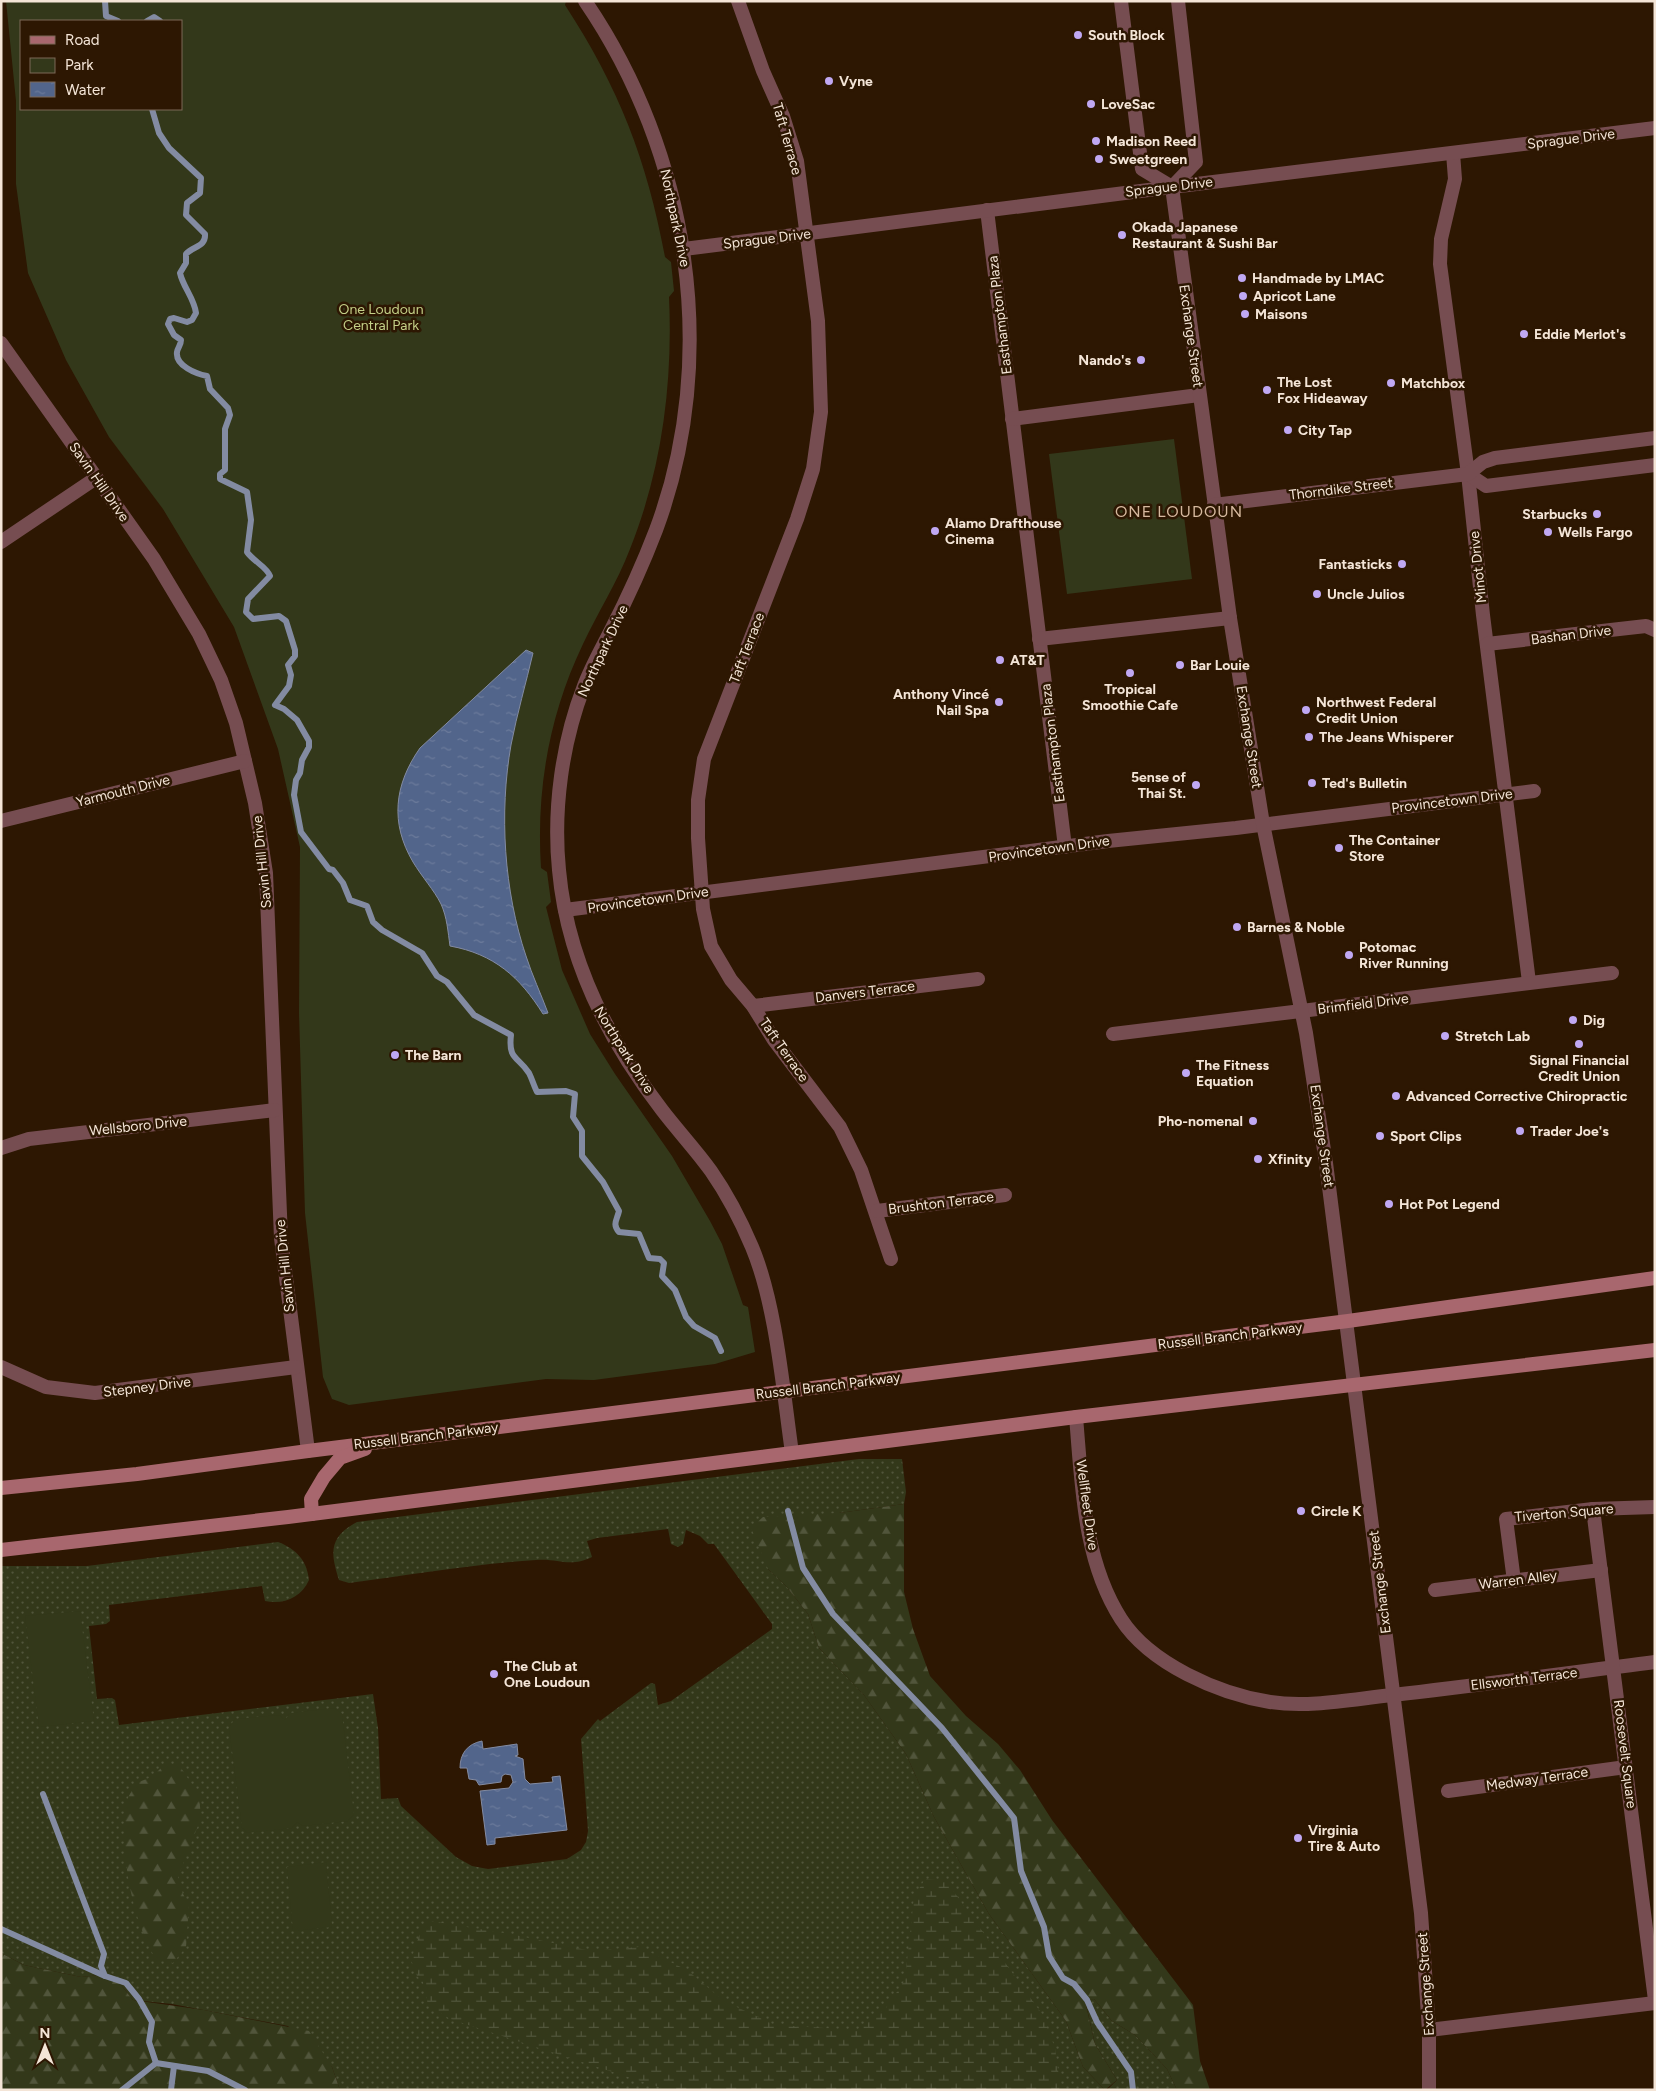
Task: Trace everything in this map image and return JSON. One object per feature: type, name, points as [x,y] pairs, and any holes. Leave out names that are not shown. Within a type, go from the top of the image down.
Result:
[{"type":"main road","name":"Russell Branch Parkway","points":[[1,1488],[137,1474],[308,1450],[1348,1321],[1655,1278]]},
{"type":"main road","points":[[1,1550],[312,1514],[1076,1417],[1655,1350]]},
{"type":"main road","points":[[312,1514],[311,1499],[324,1477],[340,1458],[386,1441]]},
{"type":"street","name":"Northpark Drive","points":[[585,1],[601,24],[629,75],[646,114],[670,190],[684,249],[688,292],[689,346],[686,402],[680,438],[657,527],[631,591],[584,684],[573,723],[559,794],[557,836],[559,872],[565,910],[585,983],[597,1009],[660,1108],[711,1172],[753,1248],[767,1298],[784,1392],[792,1453]]},
{"type":"street","name":"Taft Terrace","points":[[738,1],[763,71],[784,116],[797,161],[818,321],[821,412],[813,469],[797,519],[704,759],[698,800],[703,910],[711,946],[731,980],[753,1006],[774,1040],[840,1127],[861,1170],[877,1211],[891,1259]]},
{"type":"street","points":[[1121,1],[1142,169],[1172,187],[1196,162],[1178,1]]},
{"type":"street","name":"Sprague Drive","points":[[684,249],[1655,128]]},
{"type":"street","name":"Minot Drive","points":[[1453,152],[1455,178],[1441,239],[1440,264],[1468,474],[1486,644],[1529,982]]},
{"type":"street","name":"Exchange Street","points":[[1172,187],[1230,618],[1263,824],[1301,1012],[1326,1163],[1348,1321],[1421,1913],[1429,2030],[1429,2090]]},
{"type":"street","name":"Easthampton Plaza","points":[[987,210],[1065,847]]},
{"type":"street","name":"Savin Hill Drive","points":[[1,343],[154,559],[199,634],[221,680],[236,723],[255,803],[266,873],[281,1238],[308,1450]]},
{"type":"street","points":[[1012,419],[1199,395]]},
{"type":"street","name":"Thorndike Street","points":[[1214,506],[1468,474],[1483,462],[1496,458],[1655,438]]},
{"type":"street","points":[[1468,474],[1486,486],[1655,464]]},
{"type":"street","points":[[1,542],[96,478]]},
{"type":"street","points":[[1040,640],[1230,618]]},
{"type":"street","name":"Bashan Drive","points":[[1486,644],[1646,626],[1655,630]]},
{"type":"street","name":"Yarmouth Drive","points":[[1,821],[245,761]]},
{"type":"street","name":"Provincetown Drive","points":[[565,910],[1065,847],[1534,791]]},
{"type":"street","name":"Brimfield Drive","points":[[1113,1034],[1612,973]]},
{"type":"street","name":"Danvers Terrace","points":[[753,1006],[978,979]]},
{"type":"street","name":"Wellsboro Drive","points":[[1,1148],[29,1138],[275,1110]]},
{"type":"street","name":"Brushton Terrace","points":[[877,1211],[1005,1195]]},
{"type":"street","name":"Stepney Drive","points":[[1,1367],[46,1387],[95,1393],[296,1367]]},
{"type":"street","name":"Wellfleet Drive","points":[[1076,1417],[1088,1530],[1097,1568],[1122,1620],[1144,1644],[1194,1678],[1236,1696],[1292,1703],[1330,1702],[1393,1695]]},
{"type":"street","name":"Tiverton Square","points":[[1514,1581],[1506,1519],[1593,1509],[1655,1507]]},
{"type":"street","name":"Roosevelt Square","points":[[1429,2030],[1655,2001],[1593,1509]]},
{"type":"street","name":"Warren Alley","points":[[1435,1590],[1601,1570]]},
{"type":"street","name":"Ellsworth Terrace","points":[[1393,1695],[1655,1662]]},
{"type":"street","name":"Medway Terrace","points":[[1448,1791],[1626,1767]]},
{"type":"green space","name":"One Loudoun Central Park","points":[[6,1],[566,1],[565,5],[601,66],[616,96],[640,157],[658,222],[665,257],[671,262],[674,291],[669,297],[670,329],[667,393],[663,425],[650,488],[625,562],[571,671],[561,698],[547,753],[543,782],[540,839],[541,868],[547,872],[551,902],[546,907],[562,970],[590,1034],[615,1074],[672,1156],[722,1244],[743,1305],[748,1307],[755,1352],[715,1364],[594,1380],[546,1379],[349,1405],[332,1399],[323,1377],[305,1213],[299,1013],[300,847],[278,749],[234,627],[163,509],[109,437],[66,360],[28,273],[16,184],[16,101]]},
{"type":"green space","points":[[1174,439],[1192,579],[1067,594],[1049,454]]},
{"type":"green space","points":[[859,1459],[902,1459],[906,1492],[904,1504],[839,1513],[768,1569],[786,1586],[808,1614],[819,1648],[864,1695],[906,1754],[934,1817],[989,1914],[1066,2021],[1083,2067],[1105,2090],[340,2090],[332,2067],[288,2026],[172,2004],[133,2000],[112,1974],[81,1977],[24,1965],[1,1953],[1,1566],[87,1566],[278,1542],[290,1548],[303,1561],[309,1580],[296,1596],[285,1601],[265,1601],[262,1586],[109,1605],[110,1621],[106,1624],[89,1626],[97,1699],[112,1698],[115,1700],[119,1725],[373,1694],[378,1728],[381,1799],[398,1798],[401,1806],[456,1857],[472,1866],[488,1869],[567,1859],[581,1850],[586,1842],[588,1831],[581,1739],[598,1719],[600,1721],[651,1683],[655,1684],[658,1705],[671,1701],[772,1629],[772,1624],[714,1544],[708,1544],[700,1536],[686,1530],[683,1544],[678,1547],[671,1544],[668,1529],[597,1538],[587,1541],[592,1557],[577,1562],[544,1560],[513,1562],[349,1583],[339,1580],[334,1561],[334,1546],[341,1533],[357,1522]]},
{"type":"green space","points":[[904,1504],[904,1592],[913,1629],[930,1676],[966,1716],[998,1744],[1020,1770],[1052,1820],[1193,2005],[1200,2061],[1210,2090],[1177,2090],[1167,2069],[1135,2035],[1112,2021],[1094,1999],[1085,2001],[1095,2044],[1117,2080],[1105,2090],[1083,2067],[1066,2021],[989,1914],[934,1817],[906,1754],[864,1695],[819,1648],[808,1614],[786,1586],[768,1569],[751,1528],[763,1517],[839,1513]]},
{"type":"green space","points":[[80,1611],[94,1721],[39,1727],[25,1616]]},
{"type":"green space","points":[[334,1708],[342,1714],[354,1814],[348,1821],[303,1826],[297,1822],[292,1828],[248,1833],[242,1828],[229,1727],[235,1719],[279,1715],[285,1720],[290,1713]]},
{"type":"green space","points":[[165,1764],[179,1765],[199,1795],[201,1818],[178,1877],[183,1894],[189,1905],[186,1947],[173,1963],[156,1959],[140,1925],[129,1884],[124,1842],[124,1822],[129,1796],[136,1783],[152,1777]]},
{"type":"green space","points":[[326,1862],[332,1927],[293,1931],[287,1867]]},
{"type":"green space","points":[[925,1879],[946,1881],[1042,2014],[1055,2048],[1060,2084],[1059,2090],[668,2090],[450,2019],[428,2005],[423,1982],[417,1976],[411,1960],[421,1930],[430,1921],[510,1934],[591,1951],[639,1947],[687,1970],[724,2001],[775,2025],[857,2030],[886,2008],[905,1980],[914,1897]]},
{"type":"green space","points":[[1,1953],[24,1965],[81,1977],[112,1974],[133,2000],[204,2010],[309,2031],[332,2067],[340,2090],[1,2090]]},
{"type":"green space","points":[[1094,1999],[1112,2021],[1135,2035],[1167,2069],[1177,2090],[1107,2090],[1117,2080],[1095,2044],[1085,2000]]},
{"type":"water","points":[[526,650],[533,653],[513,733],[507,771],[505,798],[506,852],[508,879],[519,931],[528,963],[548,1013],[543,1014],[525,989],[504,969],[480,955],[450,946],[441,904],[413,862],[401,833],[398,819],[400,790],[411,762],[420,748]]},
{"type":"water","points":[[482,1741],[483,1749],[517,1744],[518,1755],[515,1756],[523,1759],[525,1779],[530,1784],[553,1782],[552,1777],[560,1776],[567,1830],[495,1838],[495,1844],[487,1845],[480,1791],[509,1788],[513,1782],[511,1775],[505,1774],[502,1776],[501,1782],[479,1785],[476,1780],[469,1779],[467,1768],[460,1768],[461,1758],[465,1750]]},
{"type":"waterway","points":[[105,1],[106,16],[116,20]]},
{"type":"waterway","points":[[149,20],[154,17],[158,20]]},
{"type":"waterway","points":[[152,110],[159,133],[169,148],[201,178],[200,193],[187,203],[186,215],[205,234],[205,238],[201,244],[186,254],[186,263],[180,273],[196,313],[192,320],[187,322],[174,318],[170,319],[168,324],[174,335],[181,340],[177,352],[179,361],[193,371],[207,376],[210,389],[228,408],[230,415],[225,429],[225,470],[220,474],[220,479],[247,492],[251,520],[247,552],[270,576],[248,599],[246,612],[253,619],[279,616],[286,621],[295,650],[295,656],[288,665],[291,675],[289,686],[275,705],[284,709],[297,720],[309,741],[309,747],[302,760],[300,773],[296,780],[294,795],[301,832],[329,869],[333,870],[343,883],[350,900],[367,906],[373,922],[382,930],[422,953],[437,976],[447,982],[474,1015],[511,1035],[512,1054],[529,1073],[537,1092],[566,1091],[575,1094],[573,1117],[582,1131],[582,1156],[603,1182],[619,1211],[616,1222],[617,1229],[619,1232],[639,1234],[649,1258],[660,1259],[664,1263],[662,1276],[675,1290],[686,1317],[694,1326],[715,1338],[721,1351]]},
{"type":"waterway","points":[[788,1511],[803,1568],[833,1614],[942,1728],[1014,1818],[1021,1871],[1044,1927],[1049,1956],[1063,1978],[1074,1984],[1087,2000],[1097,2022],[1131,2072],[1133,2090]]},
{"type":"waterway","points":[[43,1794],[104,1954],[101,1966],[105,1976],[126,1983],[139,1999],[152,2022],[149,2042],[156,2063]]},
{"type":"waterway","points":[[1,1929],[105,1976]]},
{"type":"waterway","points":[[122,2090],[156,2063],[208,2071],[245,2090]]},
{"type":"waterway","points":[[171,2090],[174,2066]]},
{"type":"place","name":"South Block","points":[[1078,35]]},
{"type":"place","name":"Vyne","points":[[829,81]]},
{"type":"place","name":"LoveSac","points":[[1091,104]]},
{"type":"place","name":"Madison Reed","points":[[1096,141]]},
{"type":"place","name":"Sweetgreen","points":[[1099,159]]},
{"type":"place","name":"Okada Japanese Restaurant & Sushi Bar","points":[[1122,235]]},
{"type":"place","name":"Handmade by LMAC","points":[[1242,278]]},
{"type":"place","name":"Apricot Lane","points":[[1243,296]]},
{"type":"place","name":"Maisons","points":[[1245,314]]},
{"type":"place","name":"Eddie Merlot's","points":[[1524,334]]},
{"type":"place","name":"Nando's","points":[[1141,360]]},
{"type":"place","name":"Matchbox","points":[[1391,383]]},
{"type":"place","name":"The Lost Fox Hideaway","points":[[1267,390]]},
{"type":"place","name":"City Tap","points":[[1288,430]]},
{"type":"place","name":"Starbucks","points":[[1597,514]]},
{"type":"place","name":"Alamo Drafthouse Cinema","points":[[935,531]]},
{"type":"place","name":"Wells Fargo","points":[[1548,532]]},
{"type":"place","name":"Fantasticks","points":[[1402,564]]},
{"type":"place","name":"Uncle Julios","points":[[1317,594]]},
{"type":"place","name":"AT&T","points":[[1000,660]]},
{"type":"place","name":"Bar Louie","points":[[1180,665]]},
{"type":"place","name":"Tropical Smoothie Cafe","points":[[1130,673]]},
{"type":"place","name":"Anthony Vincé Nail Spa","points":[[999,702]]},
{"type":"place","name":"Northwest Federal Credit Union","points":[[1306,710]]},
{"type":"place","name":"The Jeans Whisperer","points":[[1309,737]]},
{"type":"place","name":"Ted's Bulletin","points":[[1312,783]]},
{"type":"place","name":"5ense of Thai St.","points":[[1196,785]]},
{"type":"place","name":"The Container Store","points":[[1339,848]]},
{"type":"place","name":"Barnes & Noble","points":[[1237,927]]},
{"type":"place","name":"Potomac River Running","points":[[1349,955]]},
{"type":"place","name":"Dig","points":[[1573,1020]]},
{"type":"place","name":"Stretch Lab","points":[[1445,1036]]},
{"type":"place","name":"Signal Financial Credit Union","points":[[1579,1044]]},
{"type":"place","name":"The Barn","points":[[395,1055]]},
{"type":"place","name":"The Fitness Equation","points":[[1186,1073]]},
{"type":"place","name":"Advanced Corrective Chiropractic","points":[[1396,1096]]},
{"type":"place","name":"Pho-nomenal","points":[[1253,1121]]},
{"type":"place","name":"Trader Joe's","points":[[1520,1131]]},
{"type":"place","name":"Sport Clips","points":[[1380,1136]]},
{"type":"place","name":"Xfinity","points":[[1258,1159]]},
{"type":"place","name":"Hot Pot Legend","points":[[1389,1204]]},
{"type":"place","name":"Circle K","points":[[1301,1511]]},
{"type":"place","name":"The Club at One Loudoun","points":[[494,1674]]},
{"type":"place","name":"Virginia Tire & Auto","points":[[1298,1838]]},
{"type":"district","name":"ONE LOUDOUN","points":[[1179,511]]}]
